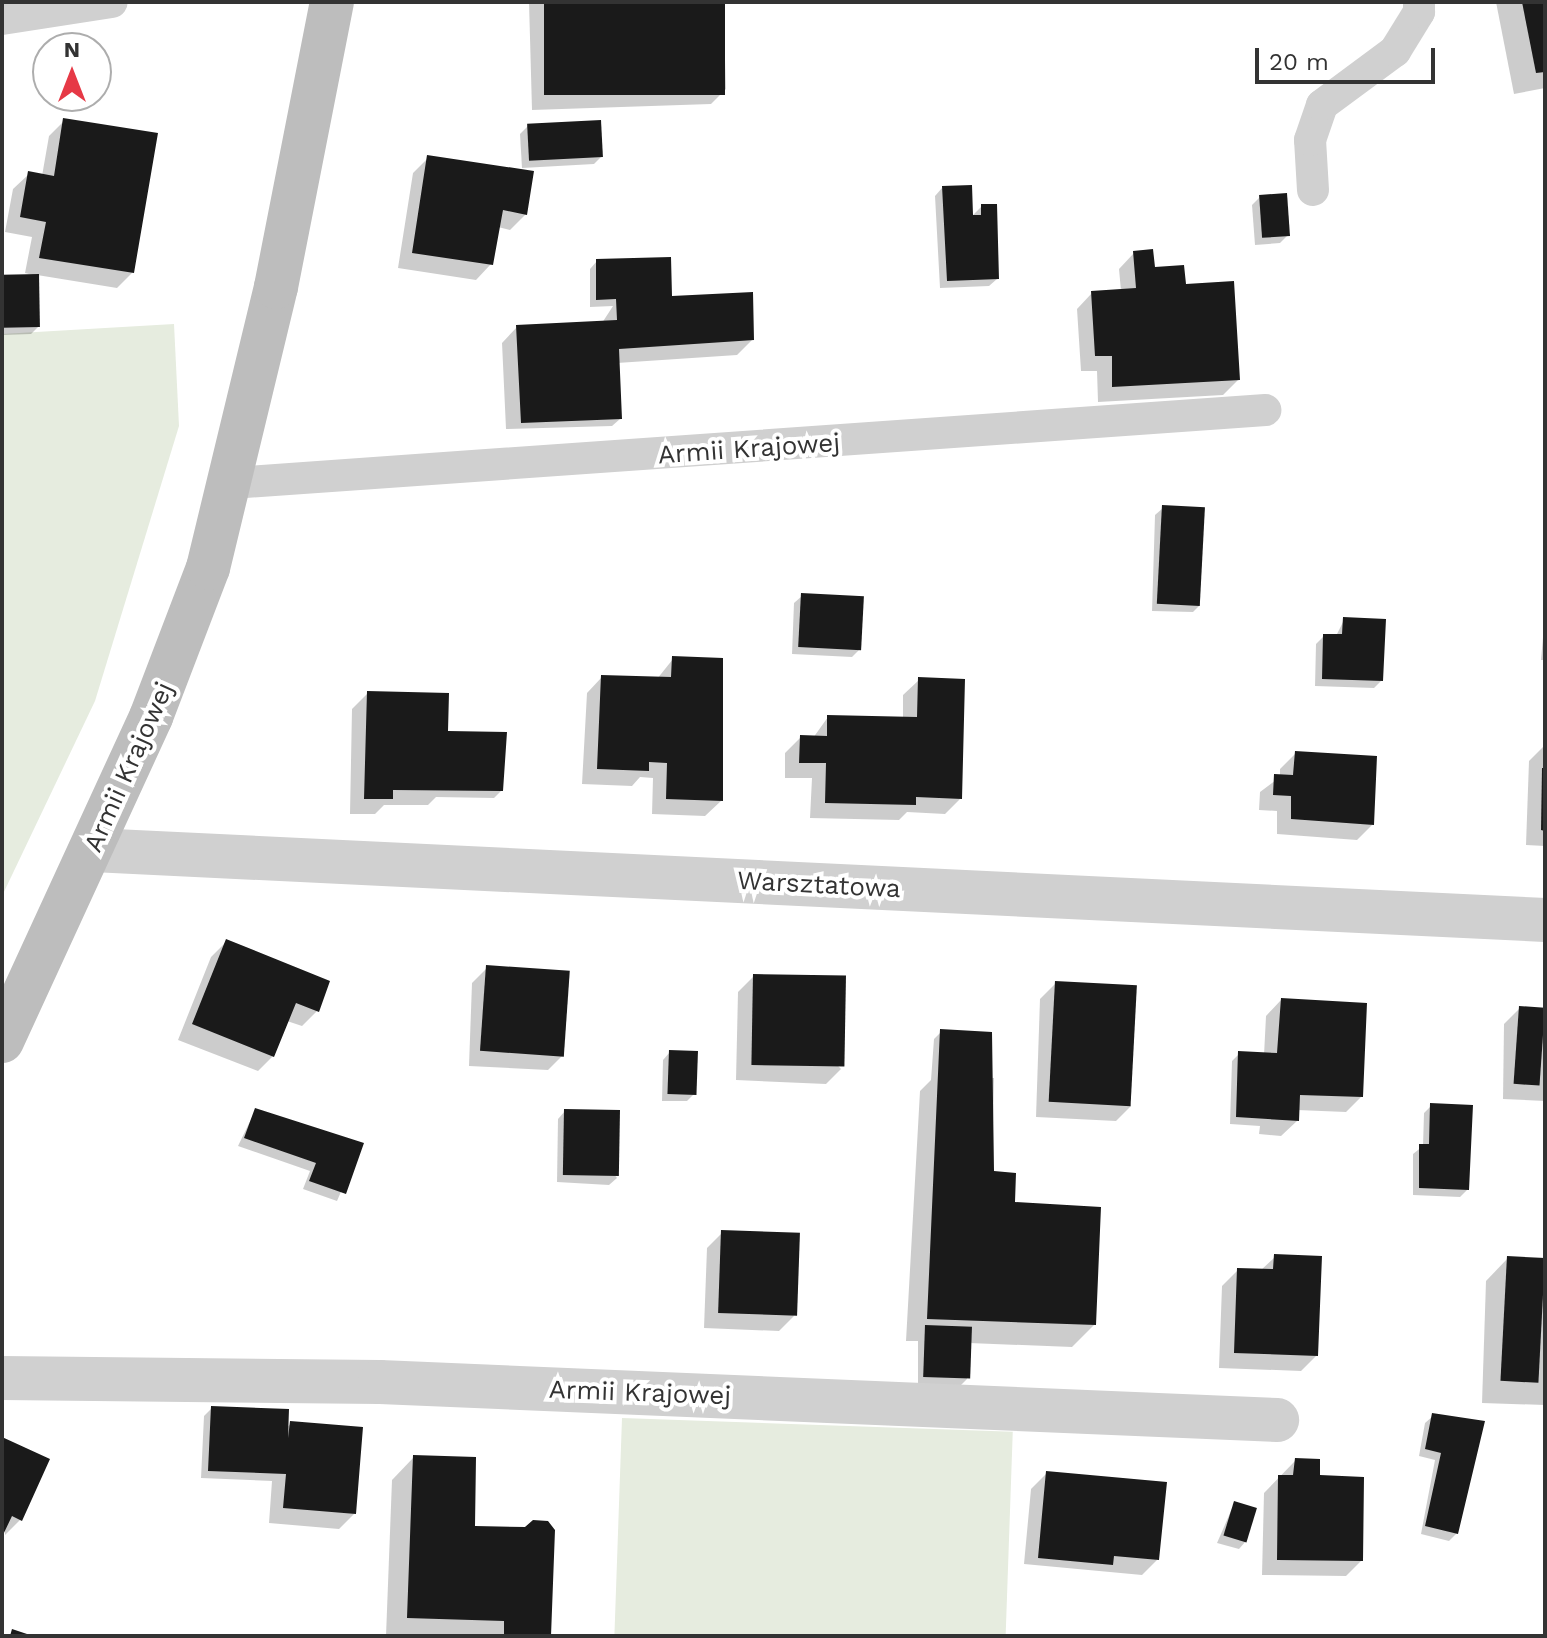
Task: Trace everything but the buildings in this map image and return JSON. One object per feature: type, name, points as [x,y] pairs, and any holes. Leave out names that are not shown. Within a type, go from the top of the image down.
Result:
[{"type":"street","name":"Armii Krajowej","points":[[2,1041],[93,850],[188,627],[232,483],[332,2]]},
{"type":"street","name":"Warsztatowa","points":[[93,850],[1545,920]]},
{"type":"street","name":"Armii Krajowej","points":[[2,1378],[380,1382],[1277,1420]]},
{"type":"lane","points":[[2,19],[112,2]]},
{"type":"lane","points":[[1313,190],[1310,140],[1322,105],[1395,51],[1419,2]]},
{"type":"lane","name":"Armii Krajowej","points":[[232,483],[1265,410]]},
{"type":"shaded area","points":[[174,324],[179,426],[95,701],[2,896],[2,334]]},
{"type":"shaded area","points":[[622,1418],[1013,1432],[1006,1636],[614,1636]]}]
